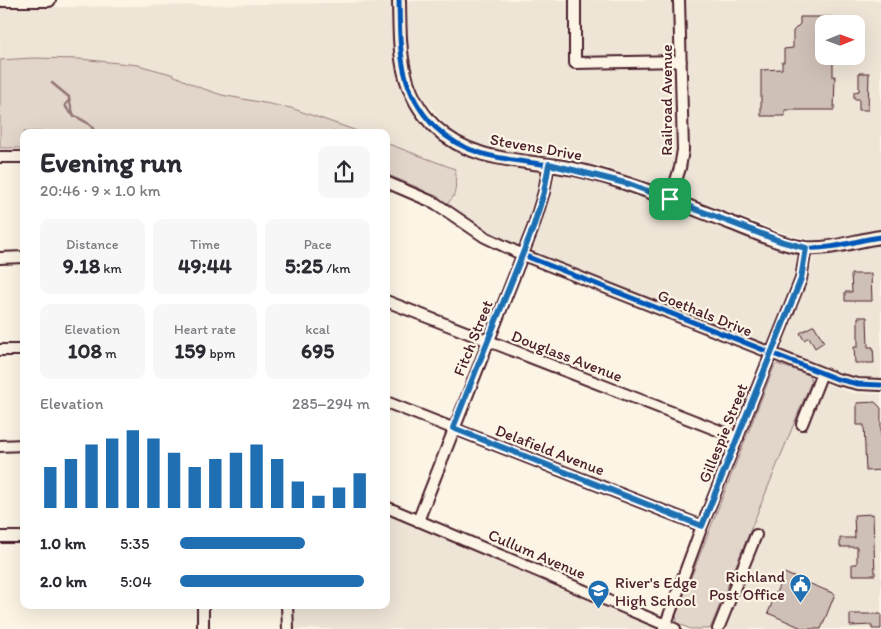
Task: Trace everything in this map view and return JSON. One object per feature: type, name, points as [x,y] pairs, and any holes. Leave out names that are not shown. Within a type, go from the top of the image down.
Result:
[{"type":"main road","points":[[0,0],[49,0]]},
{"type":"main road","name":"Stevens Drive","points":[[399,0],[403,69],[414,98],[435,126],[459,144],[481,154],[549,164],[612,178],[780,241],[806,248],[829,247],[881,238]]},
{"type":"street","points":[[575,0],[575,63],[682,61]]},
{"type":"street","name":"Railroad Avenue","points":[[670,199],[680,168],[683,150],[680,0]]},
{"type":"street","points":[[0,157],[20,157]]},
{"type":"street","name":"Fitch Street","points":[[418,520],[523,255],[542,202],[549,164]]},
{"type":"street","name":"Goethals Drive","points":[[390,184],[435,203],[486,237],[523,255],[822,373],[849,382],[881,385]]},
{"type":"street","name":"Gillespie Street","points":[[665,627],[702,526],[801,279],[806,248]]},
{"type":"street","points":[[0,258],[20,257]]},
{"type":"street","name":"Douglass Avenue","points":[[390,303],[738,438]]},
{"type":"street","points":[[0,350],[20,350]]},
{"type":"street","points":[[802,424],[822,373]]},
{"type":"street","name":"Delafield Avenue","points":[[390,404],[702,526]]},
{"type":"street","points":[[0,446],[20,445]]},
{"type":"street","name":"Cullum Avenue","points":[[390,509],[665,627],[675,629]]},
{"type":"street","points":[[718,629],[756,534]]},
{"type":"street","points":[[0,537],[20,537]]},
{"type":"street","points":[[203,609],[204,629]]},
{"type":"street","points":[[287,609],[288,629]]},
{"type":"shaded area","points":[[881,0],[881,229],[831,239],[816,240],[793,236],[602,166],[548,156],[498,150],[473,142],[452,131],[422,95],[412,72],[408,51],[408,1]]},
{"type":"shaded area","points":[[393,2],[393,49],[400,81],[411,107],[427,128],[448,146],[469,157],[494,165],[543,170],[541,182],[519,246],[478,226],[446,204],[452,200],[455,169],[390,145],[390,129],[351,129],[291,108],[222,95],[198,87],[171,74],[80,59],[33,58],[0,60],[0,8]]},
{"type":"shaded area","points":[[33,58],[80,59],[138,65],[171,74],[198,87],[222,95],[291,108],[351,129],[20,129],[20,148],[0,148],[0,60]]},
{"type":"shaded area","points":[[390,145],[455,169],[455,193],[446,204],[421,189],[390,176]]},
{"type":"shaded area","points":[[556,172],[632,192],[772,245],[801,253],[797,273],[768,345],[532,252]]},
{"type":"shaded area","points":[[881,244],[881,378],[866,378],[843,373],[780,349],[805,286],[815,254],[836,253]]},
{"type":"shaded area","points":[[777,364],[807,374],[811,382],[710,629],[690,629],[677,623],[676,615],[774,367]]},
{"type":"shaded area","points":[[824,383],[852,393],[881,394],[881,629],[723,629],[762,537],[750,532],[794,421],[808,426]]},
{"type":"shaded area","points":[[390,513],[658,629],[293,629],[292,609],[390,609]]},
{"type":"building","points":[[800,17],[815,17],[815,65],[833,65],[833,77],[835,76],[834,110],[785,110],[785,116],[761,116],[761,70],[782,69],[784,49],[793,48],[793,31],[800,24]]},
{"type":"building","points":[[859,73],[869,73],[868,110],[859,110],[859,99],[854,99],[854,92],[859,91]]},
{"type":"building","points":[[851,274],[871,274],[872,301],[845,301],[845,292],[852,292]]},
{"type":"building","points":[[858,317],[867,317],[868,347],[873,347],[874,363],[855,363],[854,347],[858,347]]},
{"type":"building","points":[[814,325],[824,342],[815,348],[809,337],[804,340],[800,333]]},
{"type":"building","points":[[875,402],[881,408],[881,470],[866,471],[864,425],[857,425],[857,403]]},
{"type":"building","points":[[873,514],[875,575],[852,575],[852,564],[857,564],[857,547],[840,547],[840,538],[855,538],[854,515]]},
{"type":"building","name":"Richland Post Office","points":[[784,573],[835,594],[821,629],[804,629],[768,613]]},
{"type":"building","points":[[850,614],[881,614],[881,629],[872,629],[872,625],[850,626]]},
{"type":"waterway","points":[[52,83],[69,97],[69,101],[65,105],[68,110],[93,129]]},
{"type":"waterway","points":[[69,99],[74,117]]},
{"type":"cycle path","points":[[399,0],[401,52],[408,83],[414,98],[423,113],[435,127],[450,139],[466,148],[501,158],[574,169],[594,174],[673,200],[787,244],[806,248],[825,248],[881,237]]},
{"type":"cycle path","points":[[523,255],[837,379],[858,384],[881,385]]},
{"type":"place","name":"Richland Post Office","points":[[801,604]]},
{"type":"place","name":"River's Edge High School","points":[[599,610]]},
{"type":"route","points":[[549,164],[612,178],[670,199],[780,241],[806,248],[804,270],[801,279],[702,526],[453,428],[533,228],[544,192],[549,164]]}]
